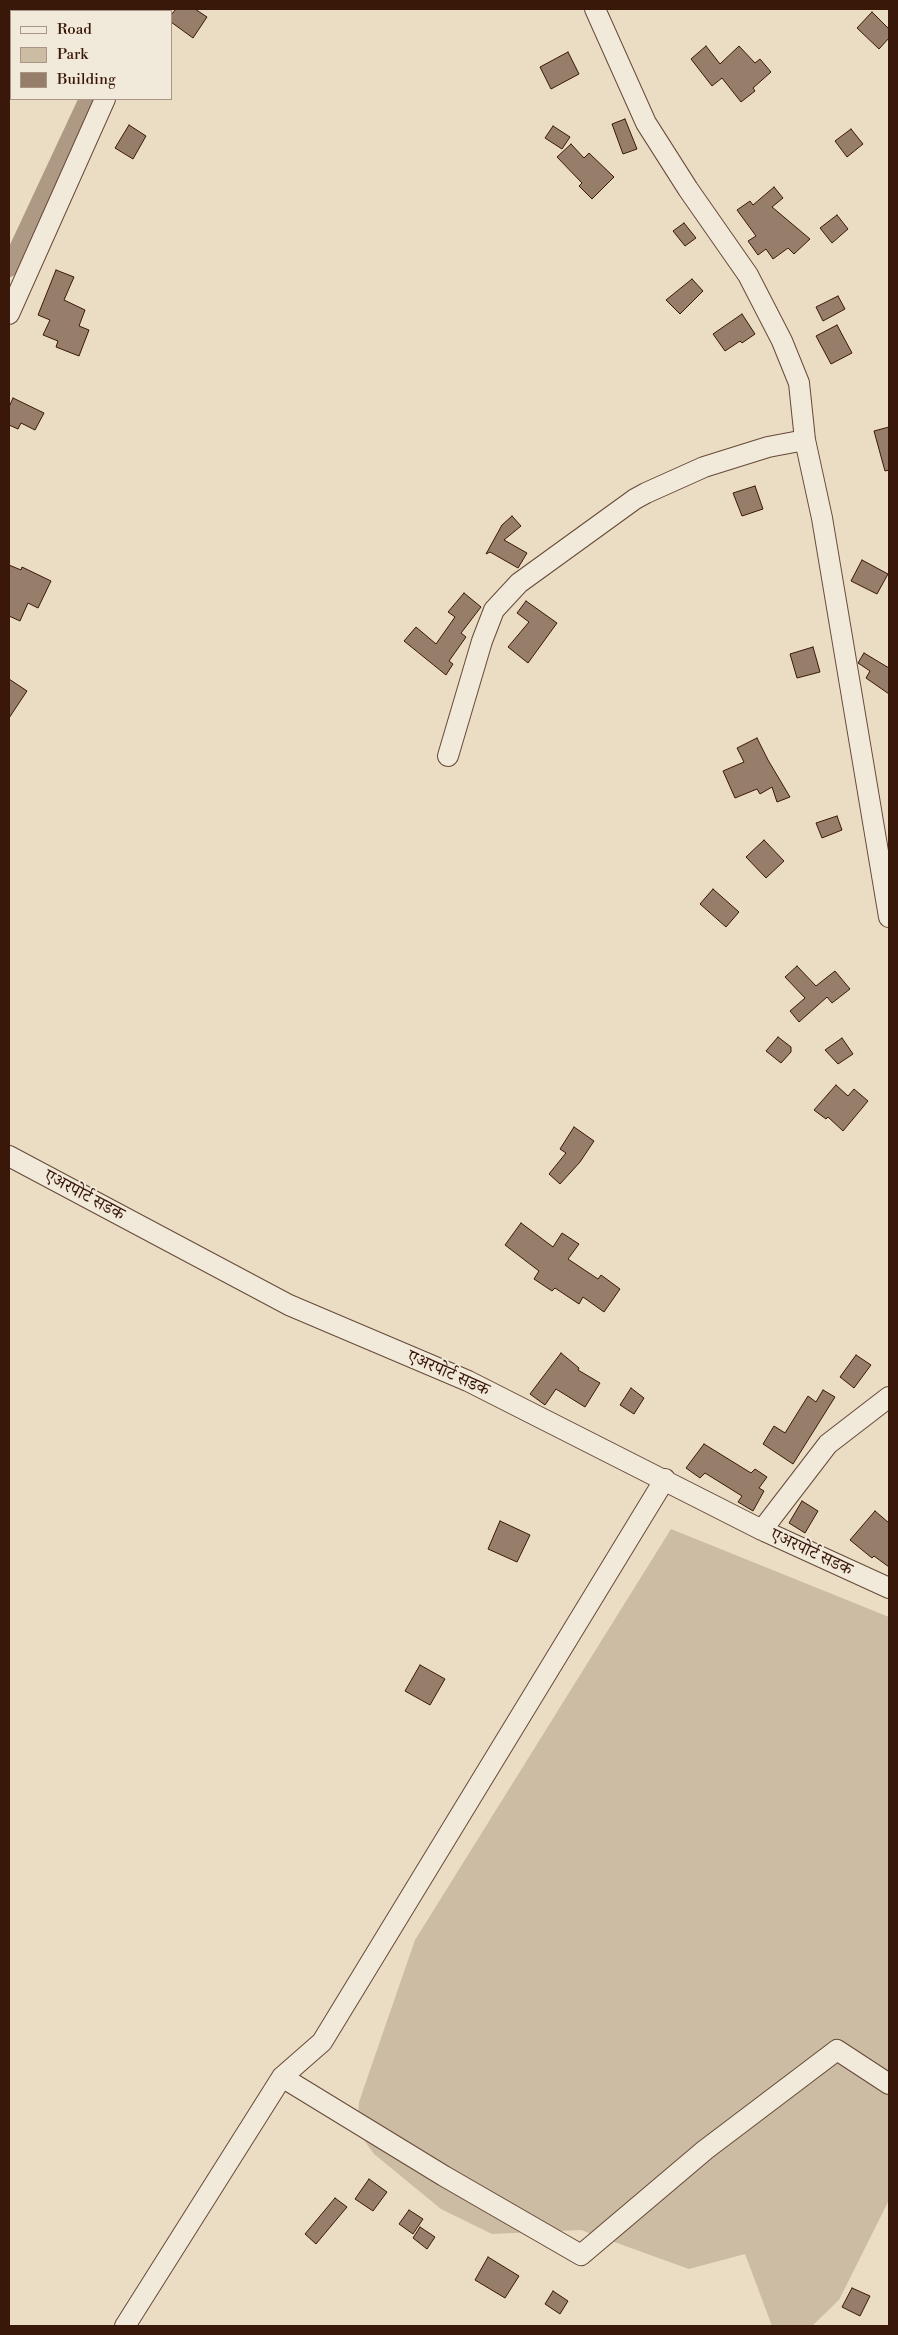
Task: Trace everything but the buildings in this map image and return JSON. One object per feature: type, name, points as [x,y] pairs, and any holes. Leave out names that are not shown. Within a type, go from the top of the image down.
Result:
[{"type":"street","points":[[595,9],[646,123],[688,189],[748,275],[782,341],[799,383],[805,440],[822,518],[889,917]]},
{"type":"street","points":[[9,314],[105,100]]},
{"type":"street","points":[[448,756],[482,641],[494,610],[519,583],[646,493],[704,468],[768,447],[805,440]]},
{"type":"street","name":"एअरपोर्ट सडक","points":[[9,1156],[289,1305],[468,1381],[665,1479],[762,1530],[889,1588]]},
{"type":"street","points":[[762,1530],[828,1444],[889,1397]]},
{"type":"street","points":[[125,2326],[282,2078],[322,2042],[665,1479]]},
{"type":"street","points":[[282,2078],[444,2176],[581,2255],[705,2150],[837,2050],[889,2084]]},
{"type":"green space","points":[[671,1529],[889,1617],[889,2200],[839,2300],[812,2326],[772,2326],[745,2254],[689,2269],[581,2230],[492,2234],[441,2209],[374,2154],[357,2130],[359,2102],[415,1940]]},
{"type":"waterway","points":[[9,268],[88,100]]}]
